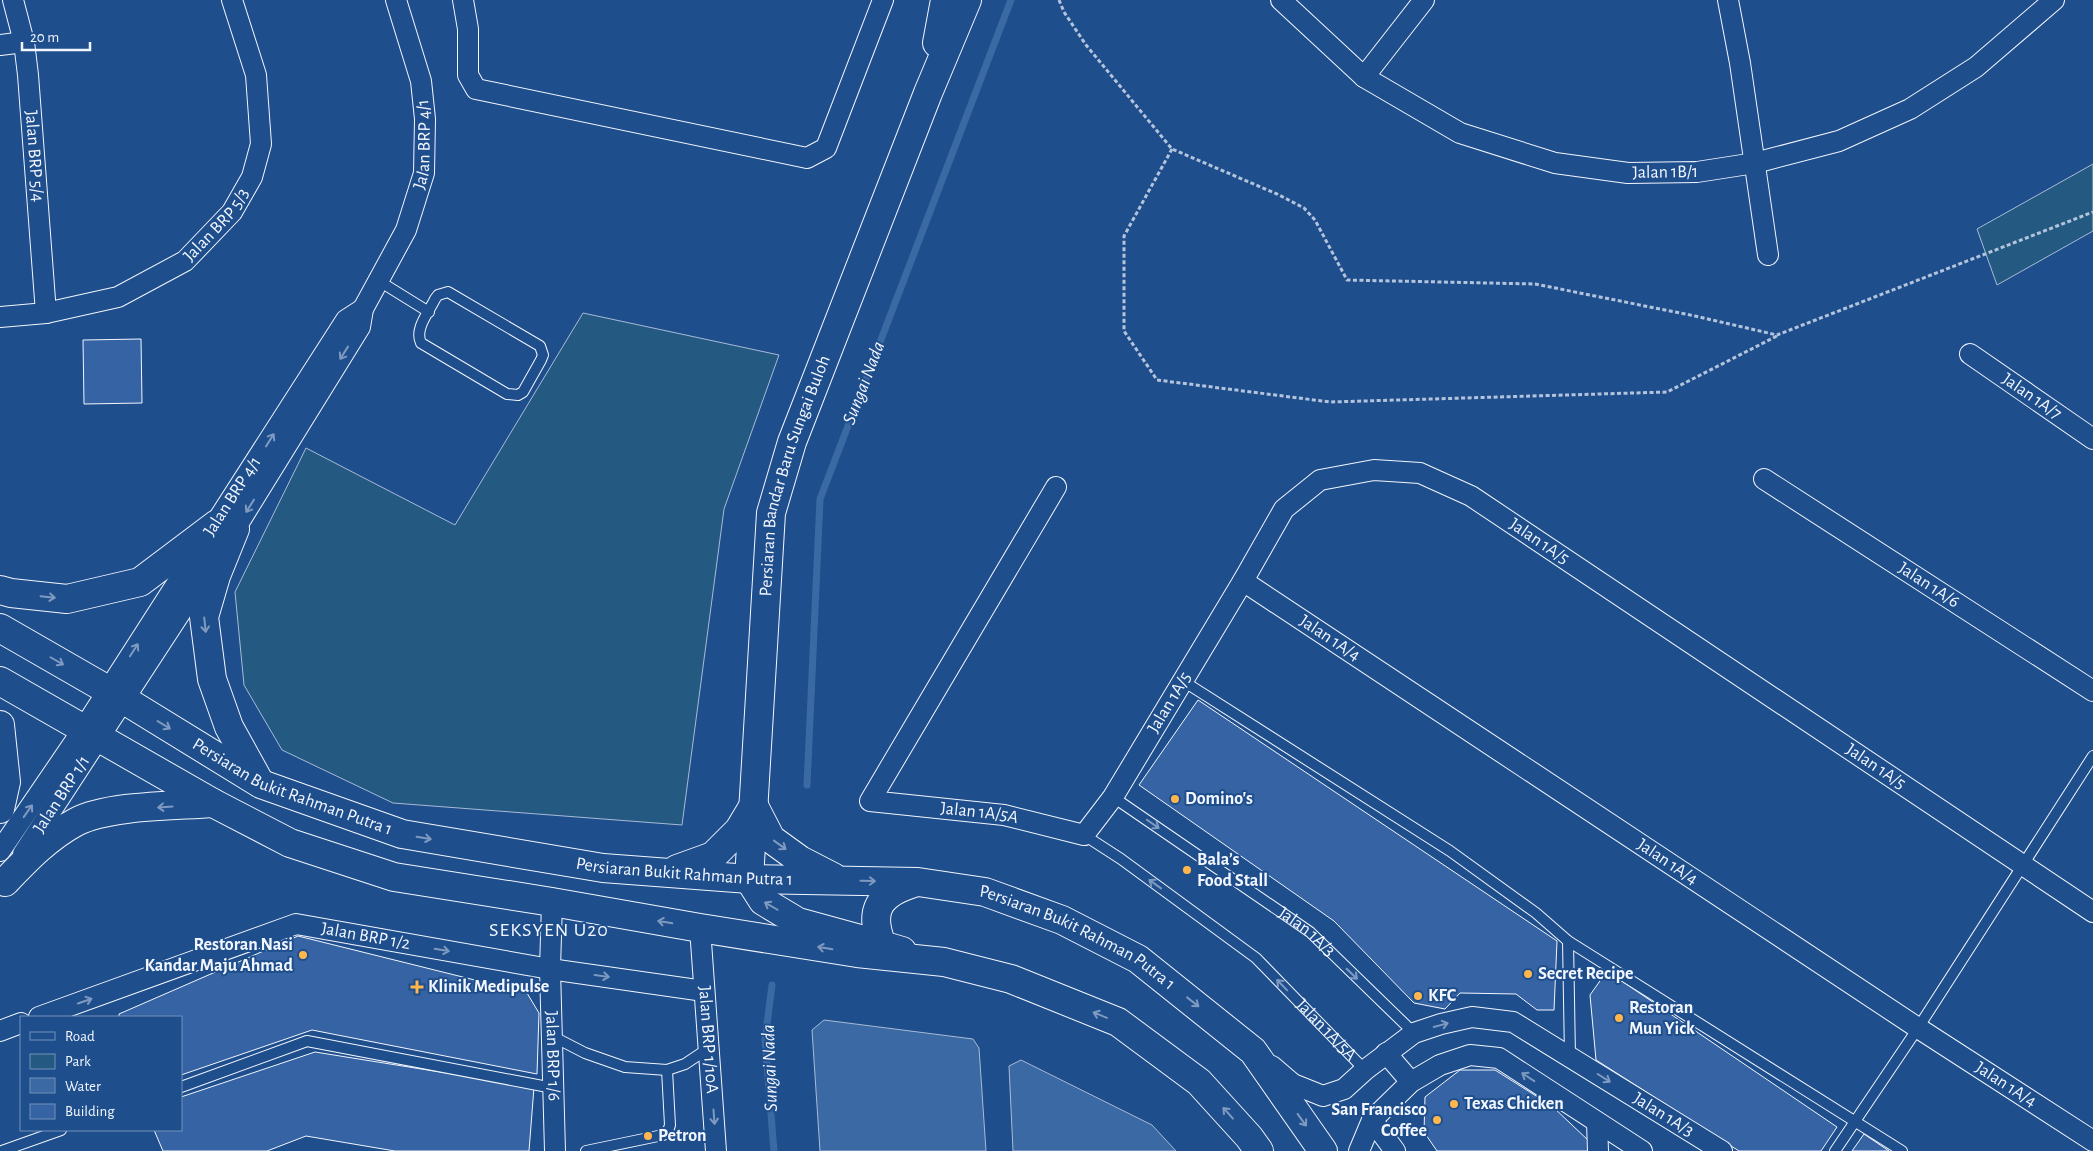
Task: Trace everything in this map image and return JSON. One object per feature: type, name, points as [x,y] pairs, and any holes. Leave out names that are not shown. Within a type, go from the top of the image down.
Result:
[{"type":"main road","points":[[928,93],[945,0]]},
{"type":"main road","points":[[928,93],[967,0]]},
{"type":"main road","name":"Persiaran Bandar Baru Sungai Buloh","points":[[749,878],[771,514],[792,442],[928,93]]},
{"type":"main road","points":[[0,590],[11,593],[67,599],[140,582],[226,526]]},
{"type":"main road","points":[[226,526],[216,576],[204,617],[212,678],[229,726],[261,784]]},
{"type":"main road","name":"Persiaran Bukit Rahman Putra 1","points":[[0,628],[261,784],[402,834],[603,868],[749,878],[918,882],[984,892],[1071,924],[1138,959],[1253,1051],[1323,1151]]},
{"type":"main road","points":[[0,681],[213,803],[290,843],[394,877],[857,953],[944,962]]},
{"type":"main road","points":[[0,725],[6,782],[0,808]]},
{"type":"main road","points":[[3,885],[37,848],[77,822],[116,810],[213,803]]},
{"type":"main road","points":[[668,873],[713,856],[738,830],[754,805]]},
{"type":"main road","points":[[754,805],[771,839],[800,860],[841,880]]},
{"type":"main road","points":[[749,878],[763,901],[798,922],[1011,979],[1118,1022],[1199,1082],[1249,1137],[1259,1151]]},
{"type":"main road","points":[[882,945],[876,928],[877,910],[883,899],[896,889],[918,882]]},
{"type":"street","name":"Jalan BRP 5/4","points":[[13,0],[24,42],[46,313]]},
{"type":"street","name":"Jalan BRP 5/3","points":[[0,317],[46,313],[118,297],[185,261],[232,212],[252,177],[261,144],[256,76],[232,0]]},
{"type":"street","points":[[463,0],[468,29],[468,75],[476,89],[807,158],[826,148],[883,0]]},
{"type":"street","name":"Jalan 1B/1","points":[[1280,0],[1364,77],[1460,133],[1556,163],[1628,173],[1697,172],[1755,163],[1839,141],[1910,109],[1976,67],[2054,0]]},
{"type":"street","points":[[1364,77],[1424,0]]},
{"type":"street","points":[[1728,0],[1740,63],[1768,255]]},
{"type":"street","name":"Jalan BRP 4/1","points":[[115,695],[226,526],[346,320],[363,309],[406,230],[424,173],[425,119],[421,81],[402,2]]},
{"type":"street","points":[[0,45],[24,42]]},
{"type":"street","name":"Jalan 1A/7","points":[[1970,354],[2093,439]]},
{"type":"street","name":"Jalan 1A/5","points":[[1084,835],[1113,797],[1243,581],[1284,509],[1320,480],[1374,470],[1420,473],[1471,496],[2093,912]]},
{"type":"street","name":"Jalan 1A/6","points":[[1764,479],[2093,692]]},
{"type":"street","name":"Jalan 1A/5A","points":[[1056,487],[870,801],[1004,815],[1084,835]]},
{"type":"street","name":"Jalan 1A/4","points":[[1243,581],[1918,1028],[2093,1141]]},
{"type":"street","name":"Jalan BRP 1/1","points":[[3,885],[115,695]]},
{"type":"street","name":"Jalan BRP 1/1","points":[[0,851],[91,733]]},
{"type":"street","name":"Jalan BRP 1/6","points":[[552,902],[550,969],[555,1151]]},
{"type":"street","name":"Jalan BRP 1/2","points":[[42,1016],[296,924],[550,969],[704,991]]},
{"type":"street","name":"Jalan BRP 1/10A","points":[[700,928],[716,1151]]},
{"type":"street","name":"Jalan 1A/3","points":[[1253,1051],[1293,1084],[1323,1096],[1344,1089],[1364,1070],[1414,1033],[1441,1024],[1472,1018],[1513,1022],[1722,1151]]},
{"type":"street","points":[[0,1031],[20,1024]]},
{"type":"street","points":[[1386,1053],[1411,1082]]},
{"type":"street","points":[[1359,1151],[1372,1120],[1411,1082],[1440,1065],[1470,1055],[1499,1058],[1642,1151]]},
{"type":"street","points":[[1372,1120],[1395,1151]]},
{"type":"street","points":[[1597,1122],[1598,1151]]},
{"type":"lane","points":[[379,282],[429,312]]},
{"type":"lane","points":[[448,292],[536,342],[540,346],[543,355],[522,392],[518,395],[507,394],[421,343],[419,339],[420,329],[429,312],[438,295],[448,292]]},
{"type":"lane","points":[[1183,681],[1450,851],[1536,913],[1568,941],[1902,1151]]},
{"type":"lane","points":[[1835,1151],[2024,866],[2093,756]]},
{"type":"lane","name":"Jalan 1A/3","points":[[1113,797],[1310,932],[1414,1033]]},
{"type":"lane","name":"Jalan 1A/5A","points":[[1084,835],[1121,859],[1256,958],[1364,1070]]},
{"type":"lane","points":[[1568,941],[1570,1057]]},
{"type":"lane","points":[[552,1036],[585,1053],[626,1067],[667,1070],[685,1064],[709,1048]]},
{"type":"lane","points":[[182,1087],[307,1041],[553,1088]]},
{"type":"lane","points":[[586,1151],[662,1135],[668,1132],[670,1126],[667,1070]]},
{"type":"lane","points":[[2,1151],[58,1131]]},
{"type":"path","points":[[1058,0],[1086,44],[1172,149],[1304,208],[1315,220],[1347,280],[1535,284],[1695,316],[1778,336]]},
{"type":"path","points":[[1172,149],[1124,236],[1124,331],[1158,380],[1330,402],[1667,392],[1778,336],[2093,212]]},
{"type":"green space","points":[[2093,164],[2093,231],[1997,285],[1977,229]]},
{"type":"green space","points":[[583,313],[779,355],[724,509],[682,825],[393,803],[282,750],[244,685],[235,592],[306,448],[455,525]]},
{"type":"water","points":[[824,1020],[973,1039],[979,1048],[986,1151],[820,1151],[812,1030]]},
{"type":"water","points":[[1021,1060],[1152,1125],[1176,1151],[1013,1151],[1009,1066]]},
{"type":"building","points":[[141,339],[142,403],[84,404],[83,340]]},
{"type":"building","points":[[1198,700],[1557,941],[1554,1010],[1537,1010],[1516,994],[1460,993],[1445,1009],[1414,1003],[1334,921],[1139,785]]},
{"type":"building","points":[[298,936],[527,993],[539,1013],[537,1074],[312,1030],[182,1075],[182,1016],[119,1016],[119,1014]]},
{"type":"building","points":[[1607,971],[1837,1127],[1821,1151],[1739,1151],[1596,1060],[1590,995]]},
{"type":"building","points":[[315,1052],[534,1087],[529,1151],[395,1151],[306,1136],[267,1151],[163,1151],[154,1131],[182,1131],[182,1097]]},
{"type":"building","points":[[1460,1070],[1495,1070],[1552,1106],[1590,1142],[1590,1151],[1437,1151],[1424,1132],[1425,1097]]},
{"type":"building","points":[[1864,1134],[1889,1151],[1852,1151]]},
{"type":"waterway","name":"Sungai Nada","points":[[807,785],[820,499],[1011,0]]},
{"type":"waterway","name":"Sungai Nada","points":[[772,985],[765,1040],[774,1151]]},
{"type":"place","name":"Domino's","points":[[1175,799]]},
{"type":"place","name":"Bala’s Food Stall","points":[[1187,870]]},
{"type":"place","name":"Restoran Nasi Kandar Maju Ahmad","points":[[303,955]]},
{"type":"place","name":"Secret Recipe","points":[[1528,974]]},
{"type":"place","name":"Klinik Medipulse","points":[[417,987]]},
{"type":"place","name":"KFC","points":[[1418,996]]},
{"type":"place","name":"Restoran Mun Yick","points":[[1619,1018]]},
{"type":"place","name":"Texas Chicken","points":[[1454,1104]]},
{"type":"place","name":"San Francisco Coffee","points":[[1437,1120]]},
{"type":"place","name":"Petron","points":[[648,1136]]},
{"type":"district","name":"SEKSYEN U20","points":[[549,930]]}]
